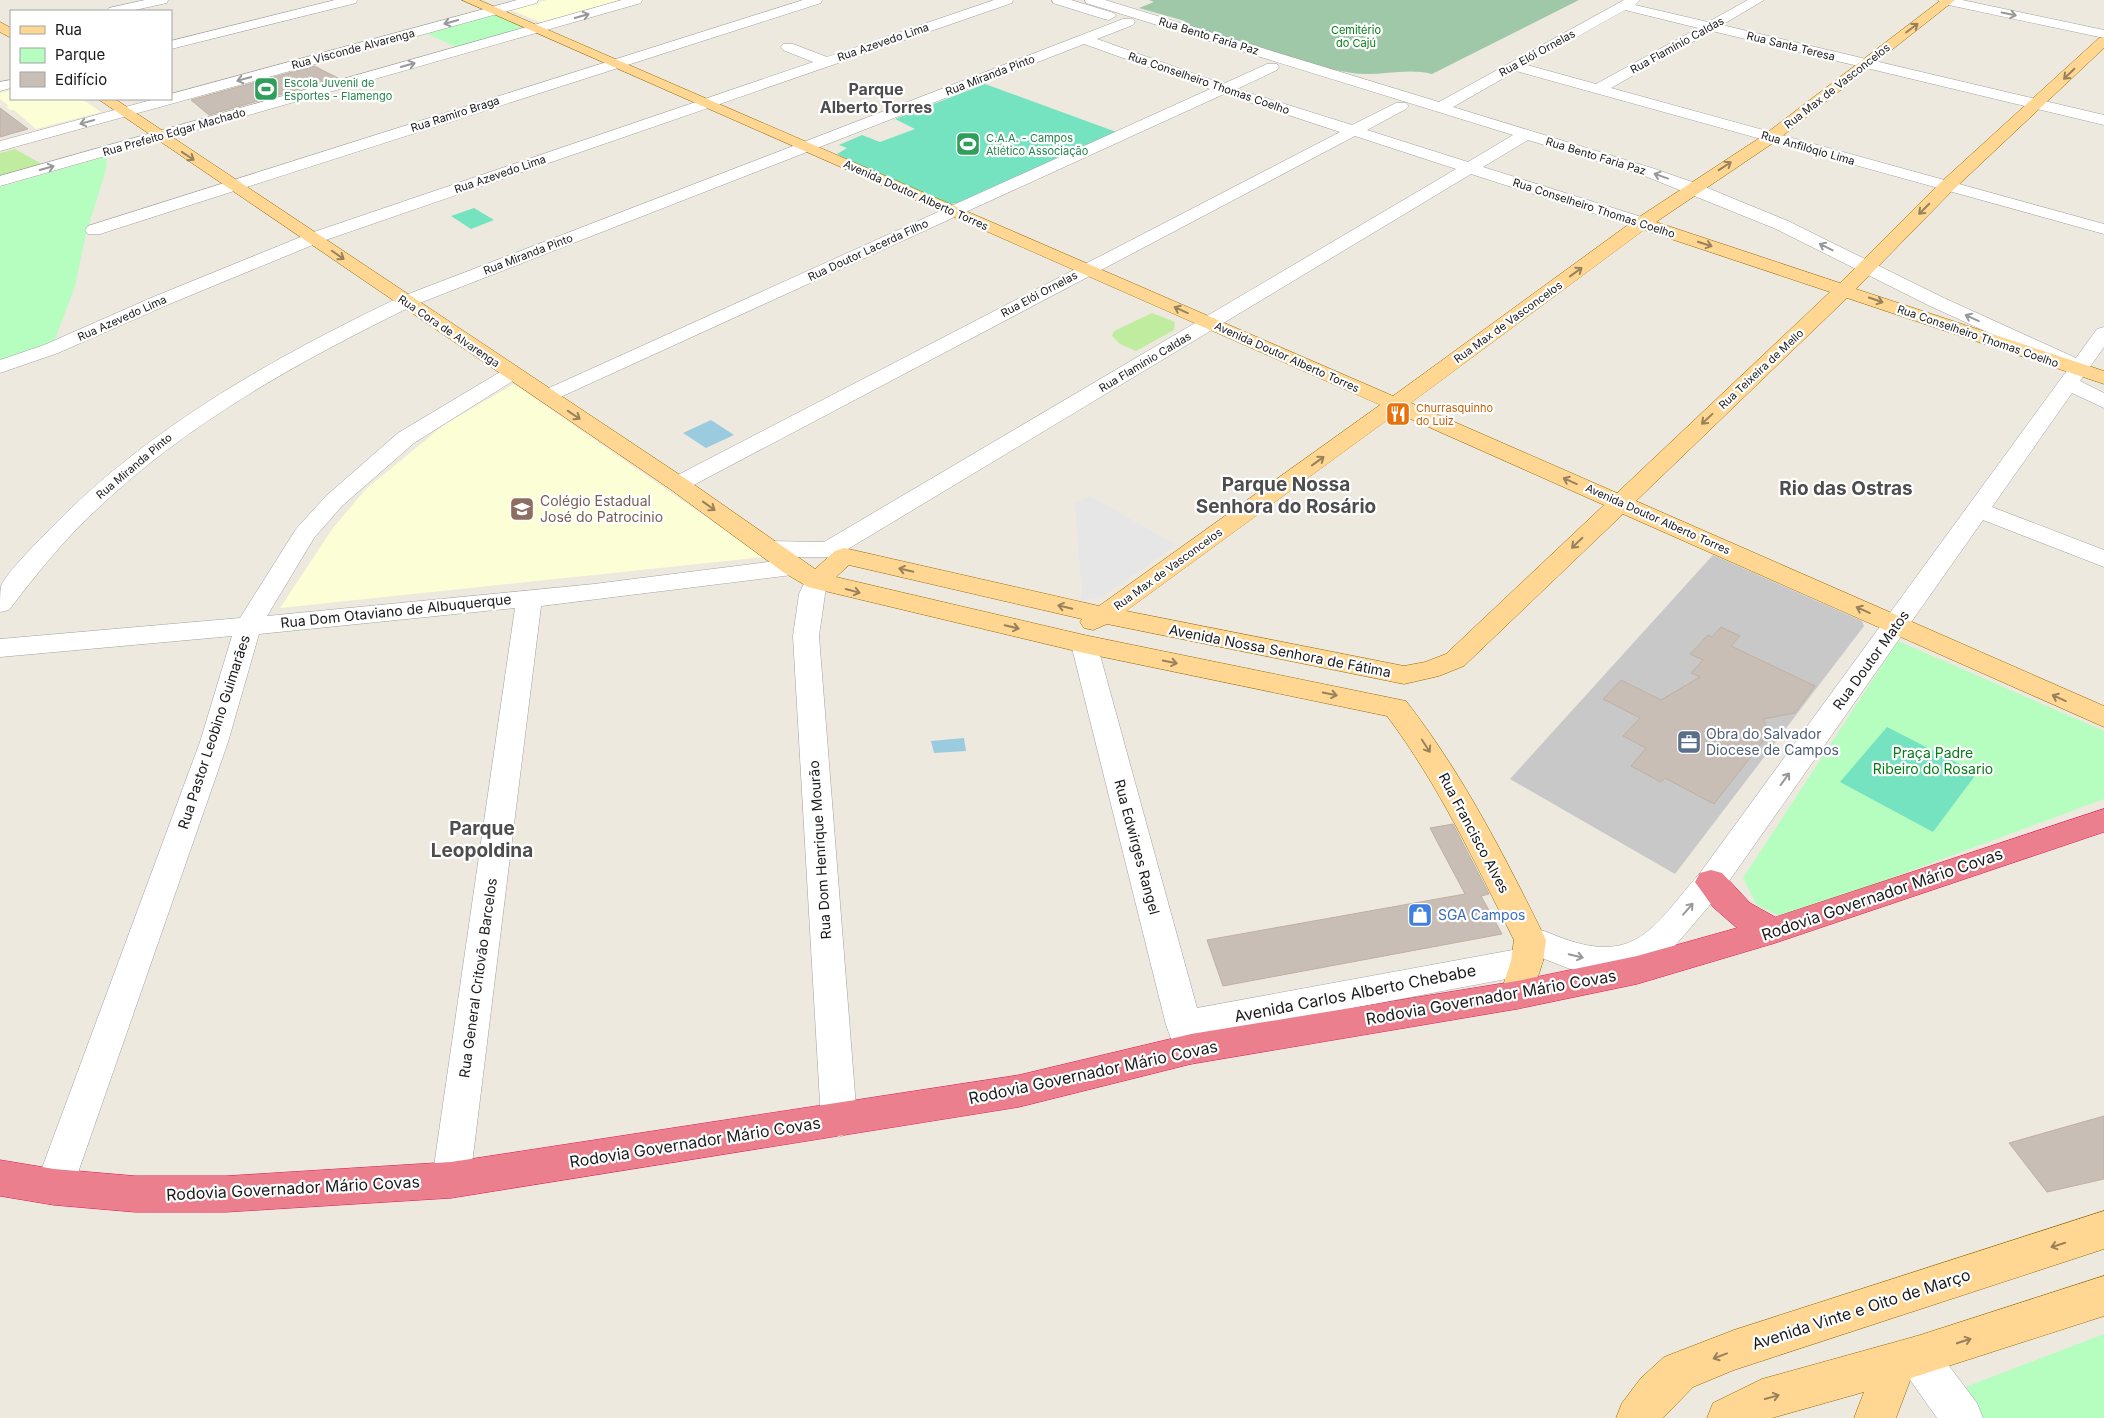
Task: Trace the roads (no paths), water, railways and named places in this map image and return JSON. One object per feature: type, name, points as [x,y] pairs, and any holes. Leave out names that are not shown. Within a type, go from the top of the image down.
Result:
[{"type":"highway","name":"Rodovia Governador Mário Covas","points":[[0,1178],[54,1187],[135,1194],[226,1194],[450,1180],[1019,1091],[1187,1037],[1517,995],[1638,970],[1775,930],[2104,820]]},
{"type":"highway","points":[[1711,882],[1734,910],[1757,925],[1775,930]]},
{"type":"main road","name":"Avenida Doutor Alberto Torres","points":[[468,0],[1620,502],[2104,717]]},
{"type":"main road","name":"Rua Max de Vasconcelos","points":[[1073,642],[1103,615],[1396,405],[1642,224],[1692,188],[1770,138],[1947,0]]},
{"type":"main road","name":"Rua Teixeira de Mello","points":[[1404,676],[1430,670],[1455,660],[1844,290],[1946,187],[2037,105],[2104,40]]},
{"type":"main road","name":"Rua Cora de Alvarenga","points":[[106,100],[678,484],[792,567]]},
{"type":"main road","name":"Rua Conselheiro Thomas Coelho","points":[[1642,224],[1844,290],[2076,373],[2104,378]]},
{"type":"main road","points":[[818,581],[836,553]]},
{"type":"main road","name":"Avenida Nossa Senhora de Fátima","points":[[836,553],[1103,615],[1404,676],[1406,686],[1396,708]]},
{"type":"main road","points":[[792,567],[818,581],[1073,642],[1396,708]]},
{"type":"main road","name":"Rua Francisco Alves","points":[[1396,708],[1421,738],[1440,768],[1528,951]]},
{"type":"main road","points":[[1517,995],[1528,951]]},
{"type":"main road","name":"Avenida Vinte e Oito de Março","points":[[1637,1418],[1656,1393],[1679,1372],[1734,1350],[2104,1230]]},
{"type":"main road","points":[[1728,1418],[1762,1400],[1907,1359],[2104,1296]]},
{"type":"main road","points":[[1875,1418],[1907,1359]]},
{"type":"street","points":[[118,10],[162,0]]},
{"type":"street","points":[[172,45],[351,0]]},
{"type":"street","name":"Rua Visconde Alvarenga","points":[[172,99],[532,0]]},
{"type":"street","name":"Rua Prefeito Edgar Machado","points":[[0,181],[636,0]]},
{"type":"street","name":"Rua Ramiro Braga","points":[[94,230],[816,0]]},
{"type":"street","name":"Rua Azevedo Lima","points":[[0,367],[51,350],[176,294],[314,238],[1007,0]]},
{"type":"street","name":"Rua Bento Faria Paz","points":[[1058,0],[1401,106],[1520,137],[1692,188],[1782,225],[2076,373],[2104,402]]},
{"type":"street","name":"Rua Bento Faria Paz","points":[[1091,0],[1441,107],[1520,137]]},
{"type":"street","name":"Rua Flamínio Caldas","points":[[1597,90],[1758,0]]},
{"type":"street","points":[[1947,0],[2104,34]]},
{"type":"street","name":"Rua Elói Ornelas","points":[[1441,107],[1629,3]]},
{"type":"street","name":"Rua Santa Teresa","points":[[1629,3],[1709,26],[2104,120]]},
{"type":"street","name":"Rua Miranda Pinto","points":[[0,604],[16,582],[81,512],[155,446],[253,381],[333,336],[405,302],[1128,22]]},
{"type":"street","points":[[418,31],[459,51]]},
{"type":"street","name":"Rua Conselheiro Thomas Coelho","points":[[1084,39],[1222,89],[1642,224]]},
{"type":"street","points":[[788,46],[827,62]]},
{"type":"street","name":"Rua Anfilóqio Lima","points":[[1513,66],[1946,187],[2104,229]]},
{"type":"street","name":"Rua Doutor Lacerda Filho","points":[[547,396],[1272,67]]},
{"type":"street","name":"Rua Visconde Alvarenga","points":[[0,146],[167,100]]},
{"type":"street","name":"Rua Elói Ornelas","points":[[678,484],[1401,106]]},
{"type":"street","name":"Rua Flamínio Caldas","points":[[836,553],[1211,323],[1520,137]]},
{"type":"street","name":"Rua Doutor Matos","points":[[1528,951],[1570,955],[1604,962],[1635,957],[1656,946],[1711,882],[2104,333]]},
{"type":"street","name":"Rua Pastor Leobino Guimarães","points":[[54,1187],[211,751],[248,626],[304,534],[334,501],[406,438],[512,373]]},
{"type":"street","points":[[1979,510],[2104,559]]},
{"type":"street","points":[[767,549],[836,553]]},
{"type":"street","name":"Rua Dom Otaviano de Albuquerque","points":[[0,648],[529,598],[792,567]]},
{"type":"street","name":"Rua Dom Henrique Mourão","points":[[818,581],[812,594],[806,636],[839,1120]]},
{"type":"street","name":"Rua General Critovão Barcelos","points":[[450,1180],[529,598]]},
{"type":"street","name":"Rua Edwirges Rangel","points":[[1073,642],[1187,1037]]},
{"type":"street","name":"Avenida Carlos Alberto Chebabe","points":[[1187,1037],[1528,951]]},
{"type":"street","points":[[1907,1359],[1962,1418]]},
{"type":"water","points":[[711,420],[734,435],[706,448],[683,433]]},
{"type":"water","points":[[964,738],[966,751],[934,753],[931,741]]},
{"type":"place","name":"Escola Juvenil de Esportes - Flamengo","points":[[266,89]]},
{"type":"place","name":"C.A.A. - Campos Atlético Associação","points":[[968,144]]},
{"type":"place","name":"Churrasquinho do Luiz","points":[[1398,414]]},
{"type":"place","name":"Colégio Estadual José do Patrocinio","points":[[522,509]]},
{"type":"place","name":"Obra do Salvador Diocese de Campos","points":[[1689,742]]},
{"type":"place","name":"SGA Campos","points":[[1420,915]]},
{"type":"district","name":"Parque Alberto Torres","points":[[876,98]]},
{"type":"district","name":"Rio das Ostras","points":[[1846,488]]},
{"type":"district","name":"Parque Nossa Senhora do Rosário","points":[[1286,495]]},
{"type":"district","name":"Parque Leopoldina","points":[[482,839]]},
{"type":"park label","name":"Cemitério do Cajú","points":[[1356,36]]},
{"type":"park label","name":"Praça Padre Ribeiro do Rosario","points":[[1933,762]]}]
